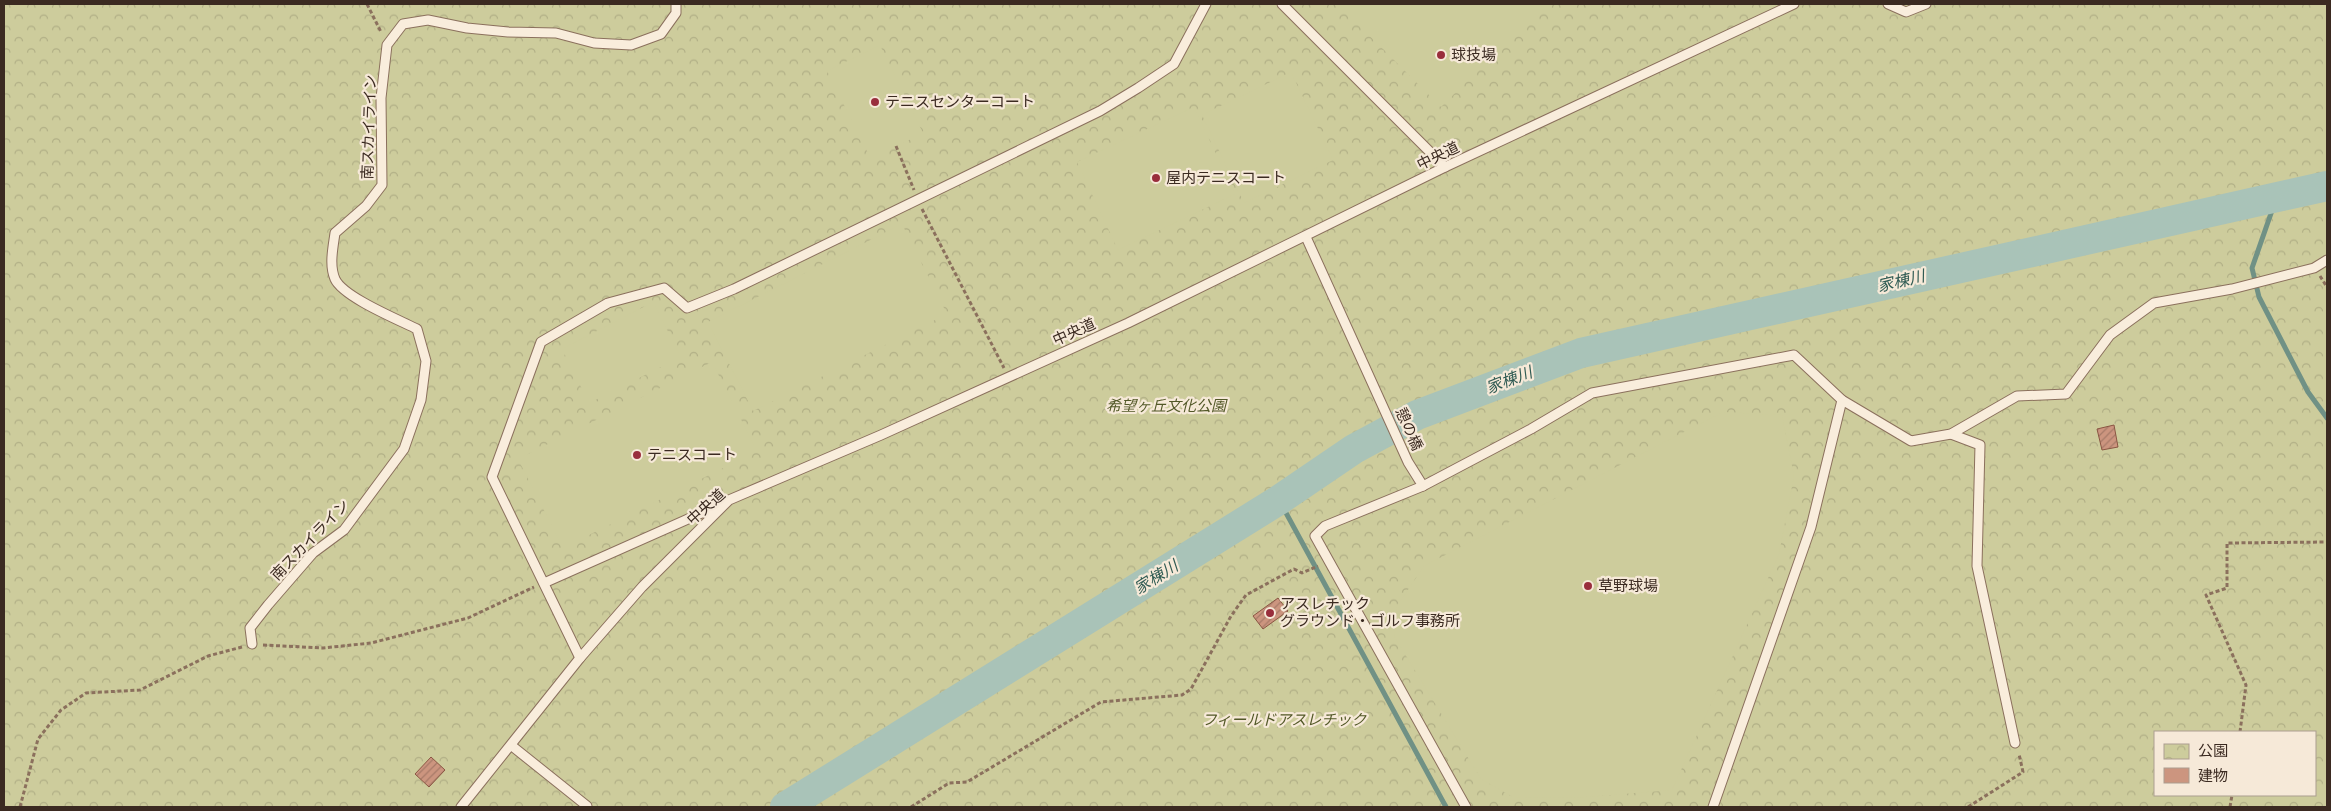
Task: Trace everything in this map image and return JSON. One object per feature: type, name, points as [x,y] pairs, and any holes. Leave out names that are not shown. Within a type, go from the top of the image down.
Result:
[{"type":"lane","name":"南スカイライン","points":[[252,644],[250,628],[268,605],[313,553],[344,530],[383,480],[404,448],[421,400],[426,361],[417,329],[351,296],[335,280],[332,259],[335,233],[366,206],[382,185],[380,98],[387,45],[403,24],[428,20],[467,28],[508,32],[556,33],[594,43],[631,45],[661,34],[676,13],[676,4]]},
{"type":"lane","points":[[580,658],[492,477],[541,342],[608,303],[647,292],[664,288],[687,308],[734,289],[1100,110],[1174,64],[1206,4]]},
{"type":"lane","points":[[1282,4],[1445,167]]},
{"type":"lane","name":"中央道","points":[[461,807],[512,746],[580,658],[642,587],[729,500],[881,435],[1128,323],[1445,167],[1794,4]]},
{"type":"lane","points":[[1888,4],[1906,12],[1926,4]]},
{"type":"lane","name":"憩の橋","points":[[1306,237],[1408,462],[1423,486]]},
{"type":"lane","points":[[1466,807],[1315,536],[1325,526],[1423,486],[1531,429],[1592,393],[1794,355],[1842,400],[1911,441],[1951,434],[2017,396],[2066,394],[2110,335],[2154,303],[2232,290],[2314,268],[2327,260]]},
{"type":"lane","points":[[1713,807],[1811,527],[1842,400]]},
{"type":"lane","points":[[1951,434],[1980,446],[1977,566],[2015,742]]},
{"type":"lane","points":[[544,583],[729,500]]},
{"type":"lane","points":[[512,746],[587,806]]},
{"type":"path","points":[[367,4],[387,45]]},
{"type":"path","points":[[896,146],[918,200],[1008,377]]},
{"type":"path","points":[[2240,731],[2246,685],[2206,595],[2227,588],[2228,543],[2327,542]]},
{"type":"path","points":[[911,807],[949,783],[967,782],[1101,702],[1182,695],[1191,689],[1231,616],[1246,595],[1294,569],[1302,574],[1328,560]]},
{"type":"path","points":[[20,807],[38,739],[62,710],[86,693],[140,690],[208,656],[252,644],[323,648],[371,643],[468,618],[544,583]]},
{"type":"path","points":[[1968,807],[2023,772],[2015,742]]},
{"type":"green space","name":"希望ヶ丘文化公園","points":[[4,4],[2327,4],[2327,807],[4,807]]},
{"type":"green space","name":"球技場","points":[[1338,4],[1544,4],[1441,107]]},
{"type":"green space","name":"テニスセンターコート","points":[[880,45],[923,133],[871,159],[827,71]]},
{"type":"green space","points":[[1291,72],[1333,160],[1244,203],[1202,115]]},
{"type":"green space","name":"屋内テニスコート","points":[[1194,107],[1235,194],[1118,250],[1077,162]]},
{"type":"green space","name":"テニスコート","points":[[902,224],[947,314],[753,411],[708,322]]},
{"type":"green space","points":[[653,302],[681,357],[589,403],[562,349]]},
{"type":"green space","name":"テニスコート","points":[[712,362],[757,451],[563,548],[518,459]]},
{"type":"green space","name":"草野球場","points":[[1723,412],[1782,415],[1794,476],[1779,554],[1672,790],[1574,798],[1513,797],[1481,779],[1394,636],[1397,606],[1424,566]]},
{"type":"building","points":[[2114,425],[2118,447],[2102,450],[2097,429]]},
{"type":"building","name":"アスレチック グラウンド・ゴルフ事務所","points":[[1278,598],[1288,611],[1263,629],[1253,616]]},
{"type":"building","points":[[431,757],[445,770],[429,787],[415,774]]},
{"type":"waterway","name":"家棟川","points":[[785,807],[1279,500],[1354,449],[1417,415],[1581,353],[2327,186]]},
{"type":"waterway","points":[[2276,199],[2252,268],[2259,297],[2308,392],[2327,418]]},
{"type":"waterway","points":[[1279,500],[1446,807]]},
{"type":"place","name":"球技場","points":[[1441,55]]},
{"type":"place","name":"テニスセンターコート","points":[[875,102]]},
{"type":"place","name":"屋内テニスコート","points":[[1156,178]]},
{"type":"place","name":"テニスコート","points":[[637,455]]},
{"type":"place","name":"草野球場","points":[[1588,586]]},
{"type":"place","name":"アスレチック グラウンド・ゴルフ事務所","points":[[1270,613]]},
{"type":"park label","name":"フィールドアスレチック","points":[[1284,720]]}]
